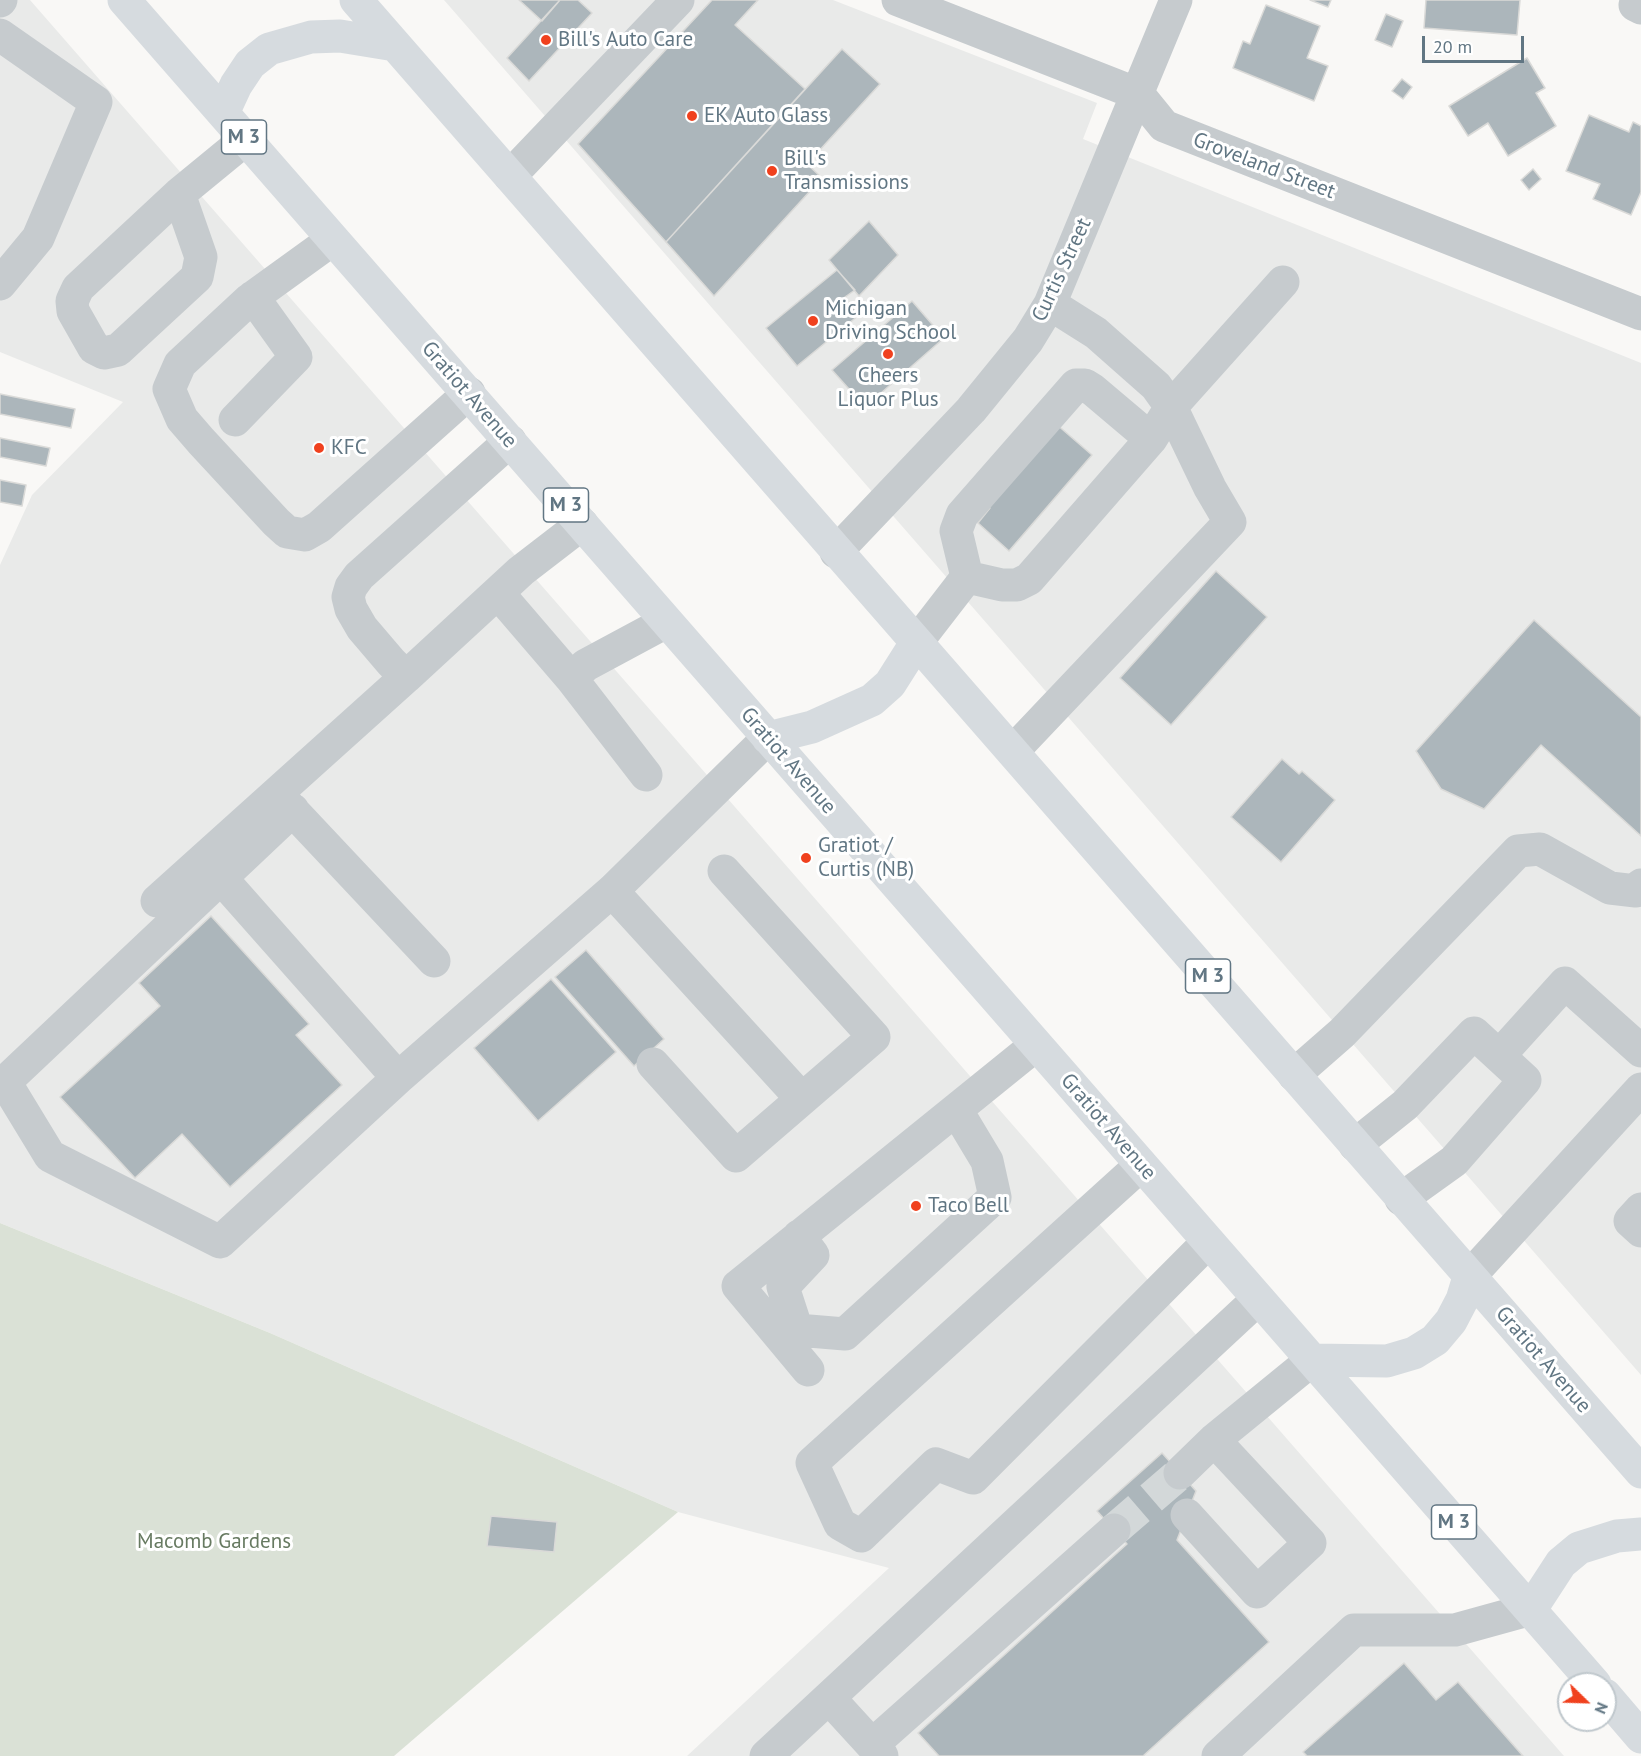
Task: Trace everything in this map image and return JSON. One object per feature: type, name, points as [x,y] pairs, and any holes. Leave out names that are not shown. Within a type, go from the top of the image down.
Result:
[{"type":"main road","name":"Gratiot Avenue","points":[[124,0],[1585,1672]]},
{"type":"main road","name":"Gratiot Avenue","points":[[356,0],[1641,1472]]},
{"type":"main road","points":[[223,113],[236,85],[250,64],[269,50],[311,37],[340,36],[395,45]]},
{"type":"main road","points":[[768,738],[812,727],[872,700],[890,684],[916,643]]},
{"type":"main road","points":[[1312,1360],[1356,1363],[1387,1361],[1414,1353],[1435,1340],[1451,1321],[1462,1300],[1469,1276]]},
{"type":"main road","points":[[1531,1610],[1561,1563],[1579,1548],[1617,1536],[1641,1534]]},
{"type":"main road","points":[[1617,1709],[1641,1737]]},
{"type":"street","points":[[510,176],[678,0]]},
{"type":"street","name":"Groveland Street","points":[[898,0],[1138,94],[1164,126],[1641,314]]},
{"type":"street","name":"Curtis Street","points":[[836,552],[971,410],[1028,340],[1050,304],[1176,0]]},
{"type":"street","points":[[0,35],[96,102],[38,238],[0,284]]},
{"type":"street","points":[[179,194],[201,257],[197,278],[118,350],[104,353],[94,348],[73,311],[72,301],[78,288],[179,194],[246,139]]},
{"type":"street","points":[[332,240],[253,297],[180,364],[169,389],[182,419],[287,532],[305,535],[319,527],[468,393]]},
{"type":"street","points":[[967,577],[1002,585],[1017,585],[1029,579],[1151,439],[1171,406],[1283,282]]},
{"type":"street","points":[[235,420],[297,357],[253,297]]},
{"type":"street","points":[[1013,751],[1230,522],[1210,488],[1171,406],[1156,386],[1096,333],[1050,304]]},
{"type":"street","points":[[967,577],[956,531],[962,515],[1076,385],[1085,385],[1093,390],[1151,439]]},
{"type":"street","points":[[406,677],[362,628],[351,609],[348,597],[351,587],[359,576],[510,441]]},
{"type":"street","points":[[582,524],[521,571],[406,677],[285,802],[221,878],[5,1082],[50,1156],[220,1242],[398,1078],[612,891],[768,738]]},
{"type":"street","points":[[916,643],[967,577]]},
{"type":"street","points":[[498,592],[571,678],[646,775]]},
{"type":"street","points":[[571,678],[586,665],[666,622]]},
{"type":"street","points":[[157,901],[285,802]]},
{"type":"street","points":[[285,802],[434,961]]},
{"type":"street","points":[[1294,1075],[1342,1033],[1518,851],[1540,849],[1610,888],[1636,891],[1641,885]]},
{"type":"street","points":[[653,1064],[736,1156],[874,1037],[723,871]]},
{"type":"street","points":[[221,878],[398,1078]]},
{"type":"street","points":[[612,891],[801,1098]]},
{"type":"street","points":[[1500,1056],[1565,983],[1641,1052]]},
{"type":"street","points":[[1355,1145],[1405,1105],[1474,1033],[1525,1080],[1454,1161],[1401,1199]]},
{"type":"street","points":[[808,1370],[738,1287],[806,1245],[957,1111],[1036,1045]]},
{"type":"street","points":[[1469,1276],[1641,1089]]},
{"type":"street","points":[[806,1245],[783,1287],[797,1330],[844,1334],[995,1197],[987,1161],[957,1111]]},
{"type":"street","points":[[1141,1165],[812,1463],[840,1524],[861,1536],[936,1464],[973,1478],[1208,1242]]},
{"type":"street","points":[[1641,1209],[1630,1221],[1641,1231]]},
{"type":"street","points":[[766,1756],[1258,1299]]},
{"type":"street","points":[[1180,1473],[1214,1440],[1312,1360]]},
{"type":"street","points":[[1187,1515],[1257,1592],[1310,1543],[1214,1440]]},
{"type":"street","points":[[829,1698],[877,1751],[1114,1530]]},
{"type":"street","points":[[1218,1756],[1354,1630],[1455,1630],[1531,1610]]},
{"type":"shaded area","points":[[0,0],[30,0],[1564,1756],[687,1756],[889,1568],[678,1512],[270,1333],[0,1223],[0,565],[32,495],[123,402],[0,352]]},
{"type":"shaded area","points":[[444,0],[833,0],[1097,103],[1083,139],[1641,363],[1641,1375]]},
{"type":"green space","name":"Macomb Gardens","points":[[0,1223],[270,1333],[678,1512],[394,1756],[0,1756]]},
{"type":"building","points":[[519,0],[560,0],[542,21]]},
{"type":"building","name":"Bill's Auto Care","points":[[560,0],[578,0],[592,13],[529,81],[507,58]]},
{"type":"building","name":"EK Auto Glass","points":[[712,0],[758,0],[735,25],[805,89],[666,242],[578,144]]},
{"type":"building","points":[[1310,0],[1331,0],[1328,7]]},
{"type":"building","points":[[1426,0],[1520,0],[1517,35],[1424,28]]},
{"type":"building","points":[[1266,5],[1320,26],[1307,58],[1328,66],[1314,101],[1233,68],[1243,41],[1250,44]]},
{"type":"building","points":[[1386,14],[1403,21],[1392,47],[1375,40]]},
{"type":"building","name":"Bill's Transmissions","points":[[842,49],[880,84],[807,164],[822,178],[714,296],[666,242]]},
{"type":"building","points":[[1527,58],[1545,88],[1536,93],[1556,126],[1508,156],[1488,123],[1468,136],[1449,106]]},
{"type":"building","points":[[1402,79],[1412,87],[1403,99],[1392,91]]},
{"type":"building","points":[[1589,115],[1629,132],[1633,122],[1641,126],[1641,192],[1631,215],[1593,199],[1600,184],[1566,171]]},
{"type":"building","points":[[1533,169],[1541,179],[1529,190],[1521,180]]},
{"type":"building","points":[[869,221],[898,255],[859,296],[829,260]]},
{"type":"building","name":"Michigan Driving School","points":[[837,270],[855,290],[845,297],[859,315],[797,366],[766,328]]},
{"type":"building","name":"Cheers Liquor Plus","points":[[912,301],[944,338],[865,407],[832,370]]},
{"type":"building","points":[[0,394],[75,409],[71,428],[0,414]]},
{"type":"building","points":[[1055,423],[1092,455],[1009,551],[978,523],[990,508],[985,504]]},
{"type":"building","points":[[0,438],[50,448],[46,466],[0,457]]},
{"type":"building","points":[[0,480],[26,485],[22,506],[0,502]]},
{"type":"building","points":[[1216,571],[1267,617],[1171,725],[1120,678]]},
{"type":"building","points":[[1534,620],[1641,717],[1641,836],[1541,745],[1484,809],[1441,789],[1416,751]]},
{"type":"building","points":[[1282,759],[1299,774],[1302,771],[1335,800],[1281,862],[1231,817]]},
{"type":"building","points":[[211,916],[309,1024],[296,1035],[342,1085],[230,1187],[182,1134],[135,1178],[60,1097],[160,1006],[139,983]]},
{"type":"building","points":[[586,950],[664,1039],[634,1066],[555,977]]},
{"type":"building","points":[[551,979],[616,1052],[538,1121],[474,1048]]},
{"type":"building","points":[[1162,1453],[1196,1491],[1177,1540],[1269,1642],[1143,1756],[939,1756],[918,1733],[1127,1544],[1097,1511]]},
{"type":"building","points":[[491,1516],[557,1522],[554,1552],[487,1546]]},
{"type":"building","points":[[1404,1663],[1436,1700],[1458,1682],[1523,1756],[1307,1756],[1303,1752]]},
{"type":"tunnel","points":[[1114,1530],[1180,1473]]},
{"type":"place","name":"Bill's Auto Care","points":[[546,40]]},
{"type":"place","name":"EK Auto Glass","points":[[692,116]]},
{"type":"place","name":"Bill's Transmissions","points":[[772,171]]},
{"type":"place","name":"Michigan Driving School","points":[[813,321]]},
{"type":"place","name":"Cheers Liquor Plus","points":[[888,354]]},
{"type":"place","name":"KFC","points":[[319,448]]},
{"type":"place","name":"Gratiot / Curtis (NB)","points":[[806,858]]},
{"type":"place","name":"Taco Bell","points":[[916,1206]]}]
